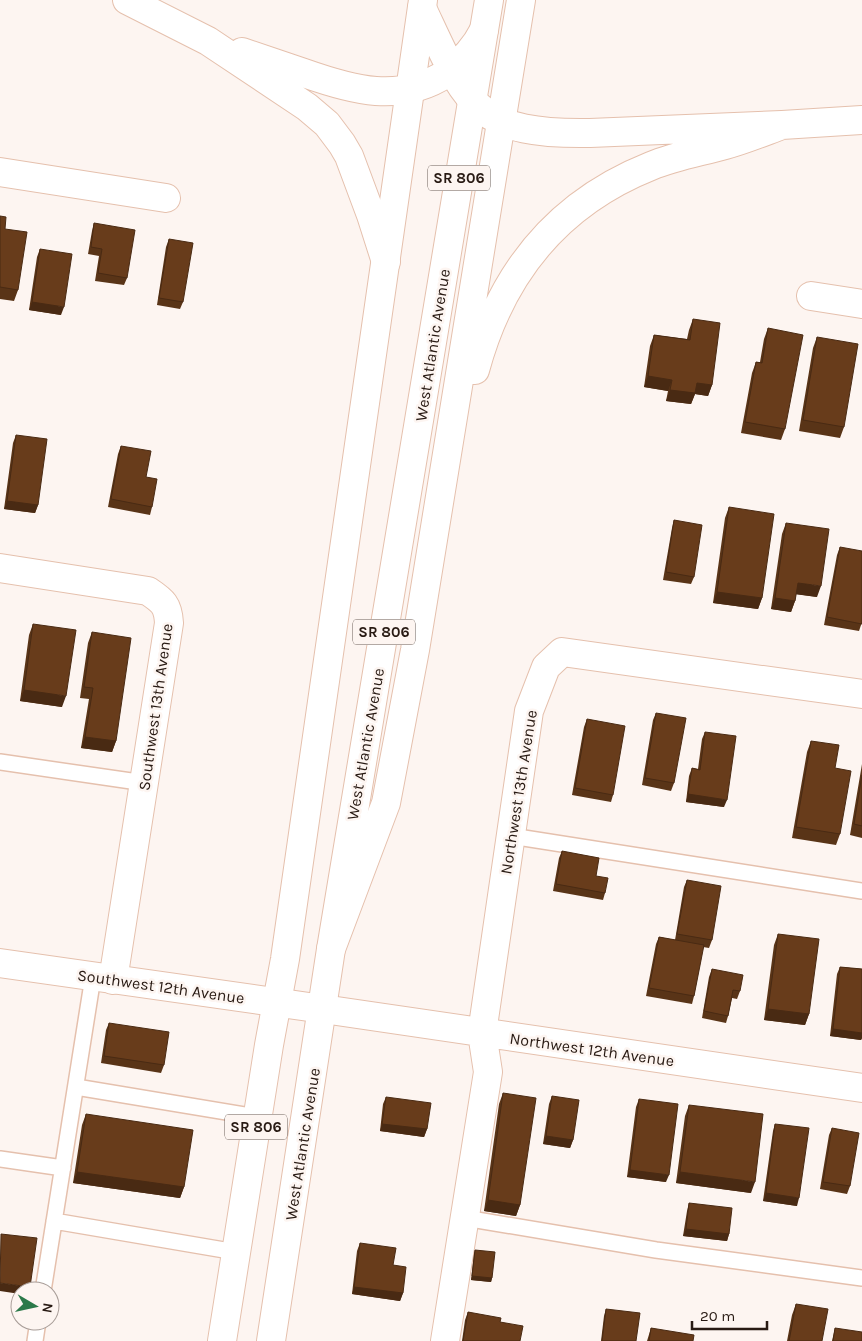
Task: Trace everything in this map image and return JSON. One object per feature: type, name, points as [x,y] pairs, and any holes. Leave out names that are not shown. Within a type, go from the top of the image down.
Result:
[{"type":"main road","points":[[127,0],[208,41],[307,107],[327,124],[346,150],[356,173],[386,262]]},
{"type":"main road","name":"West Atlantic Avenue","points":[[271,1341],[331,949],[489,0]]},
{"type":"main road","points":[[331,949],[386,803],[415,650],[521,0]]},
{"type":"main road","points":[[422,4],[451,70],[472,102],[501,122],[531,130],[575,133],[862,120]]},
{"type":"main road","name":"SR 806","points":[[222,1341],[257,1117],[285,959],[422,4]]},
{"type":"main road","points":[[208,41],[352,89],[385,92],[411,89],[433,81],[451,70],[472,50],[484,30]]},
{"type":"main road","points":[[438,509],[477,363],[493,315],[516,274],[548,234],[574,209],[618,180],[671,159],[724,146],[782,125]]},
{"type":"main road","points":[[0,172],[166,198]]},
{"type":"main road","points":[[811,296],[862,304]]},
{"type":"main road","name":"Southwest 13th Avenue","points":[[0,568],[148,591],[160,599],[168,610],[170,623],[144,783],[103,979]]},
{"type":"main road","name":"Northwest 13th Avenue","points":[[445,1341],[488,1072],[482,1033],[529,711],[546,667],[562,652],[862,694]]},
{"type":"main road","name":"Southwest 12th Avenue","points":[[0,963],[103,979],[323,1008]]},
{"type":"main road","name":"Northwest 12th Avenue","points":[[323,1008],[862,1088]]},
{"type":"lane","points":[[0,762],[144,783]]},
{"type":"lane","points":[[511,836],[862,891]]},
{"type":"lane","points":[[45,1281],[76,1087],[103,979]]},
{"type":"lane","points":[[76,1087],[257,1117]]},
{"type":"lane","points":[[0,1159],[63,1168]]},
{"type":"lane","points":[[464,1218],[656,1250],[862,1278]]},
{"type":"lane","points":[[54,1221],[236,1252]]},
{"type":"building","points":[[0,216],[6,217],[5,229],[27,232],[18,290],[0,287]]},
{"type":"building","points":[[94,223],[135,230],[127,278],[98,273],[102,249],[91,247]]},
{"type":"building","points":[[169,239],[193,243],[183,302],[159,298]]},
{"type":"building","points":[[40,249],[72,254],[64,307],[32,302]]},
{"type":"building","points":[[693,319],[720,323],[712,385],[697,383],[695,393],[670,390],[672,380],[648,376],[654,335],[690,340]]},
{"type":"building","points":[[768,328],[803,335],[785,429],[745,422],[756,362],[762,363]]},
{"type":"building","points":[[817,337],[858,344],[844,427],[803,420]]},
{"type":"building","points":[[16,435],[47,439],[38,505],[7,501]]},
{"type":"building","points":[[121,446],[151,451],[146,477],[157,479],[152,507],[111,499]]},
{"type":"building","points":[[729,507],[774,514],[762,598],[717,592]]},
{"type":"building","points":[[674,520],[702,525],[694,577],[666,572]]},
{"type":"building","points":[[786,523],[829,529],[821,586],[798,583],[795,601],[775,598]]},
{"type":"building","points":[[840,547],[862,551],[862,624],[827,617]]},
{"type":"building","points":[[33,624],[76,630],[66,696],[24,690]]},
{"type":"building","points":[[92,632],[131,638],[116,741],[85,737],[93,688],[84,687]]},
{"type":"building","points":[[656,713],[686,718],[674,783],[645,778]]},
{"type":"building","points":[[587,719],[625,726],[613,795],[575,788]]},
{"type":"building","points":[[705,732],[736,736],[727,800],[688,794],[692,768],[700,770]]},
{"type":"building","points":[[811,741],[839,745],[835,768],[851,771],[840,834],[796,827]]},
{"type":"building","points":[[862,775],[862,826],[854,824]]},
{"type":"building","points":[[562,851],[599,858],[596,876],[608,878],[605,893],[556,884]]},
{"type":"building","points":[[687,880],[721,886],[712,940],[677,934]]},
{"type":"building","points":[[778,934],[819,939],[809,1014],[768,1009]]},
{"type":"building","points":[[659,937],[704,945],[694,996],[649,988]]},
{"type":"building","points":[[840,967],[862,969],[862,1033],[833,1029]]},
{"type":"building","points":[[712,969],[743,975],[740,991],[733,990],[728,1016],[704,1011]]},
{"type":"building","points":[[109,1023],[169,1032],[164,1065],[104,1056]]},
{"type":"building","points":[[503,1093],[536,1098],[520,1205],[488,1200]]},
{"type":"building","points":[[552,1096],[579,1100],[573,1140],[546,1136]]},
{"type":"building","points":[[386,1097],[431,1103],[427,1129],[382,1124]]},
{"type":"building","points":[[639,1099],[678,1104],[669,1175],[630,1170]]},
{"type":"building","points":[[689,1105],[763,1114],[755,1182],[680,1172]]},
{"type":"building","points":[[86,1114],[193,1130],[184,1187],[77,1172]]},
{"type":"building","points":[[775,1124],[809,1128],[799,1198],[766,1193]]},
{"type":"building","points":[[832,1128],[859,1133],[850,1186],[823,1182]]},
{"type":"building","points":[[689,1203],[732,1208],[729,1234],[686,1229]]},
{"type":"building","points":[[1,1234],[37,1238],[31,1281],[10,1281],[10,1284],[0,1283]]},
{"type":"building","points":[[360,1243],[396,1248],[393,1265],[406,1267],[403,1293],[354,1287]]},
{"type":"building","points":[[475,1250],[495,1252],[492,1278],[472,1276]]},
{"type":"building","points":[[796,1304],[828,1309],[822,1341],[789,1341]]},
{"type":"building","points":[[606,1309],[640,1313],[636,1341],[602,1341]]},
{"type":"building","points":[[468,1312],[501,1318],[500,1322],[523,1326],[520,1341],[463,1341]]},
{"type":"building","points":[[651,1328],[694,1335],[693,1341],[649,1341]]},
{"type":"building","points":[[835,1328],[862,1332],[862,1341],[833,1341]]}]
